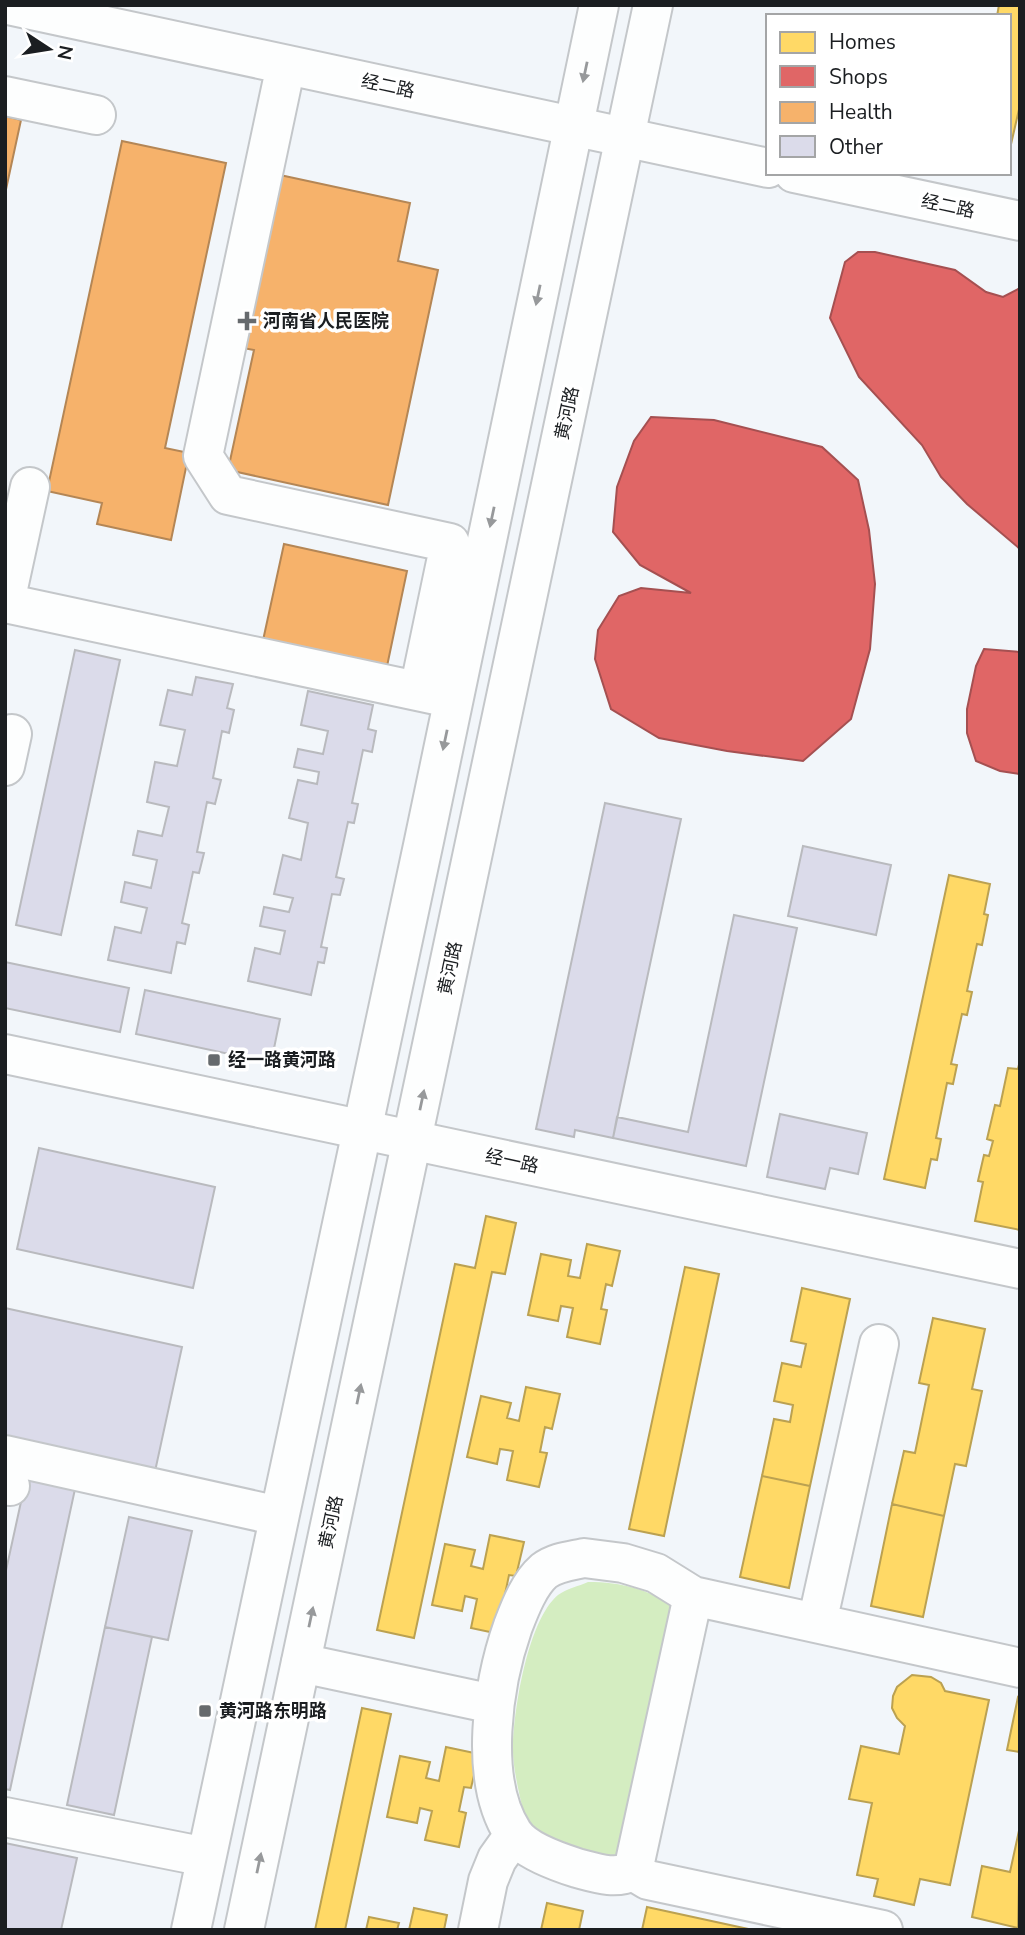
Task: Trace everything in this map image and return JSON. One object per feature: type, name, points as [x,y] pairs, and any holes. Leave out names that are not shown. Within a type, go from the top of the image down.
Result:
[{"type":"main road","name":"经二路","points":[[8,5],[766,168]]},
{"type":"main road","points":[[191,1930],[362,1129],[436,695],[574,126],[599,5]]},
{"type":"main road","name":"黄河路","points":[[244,1930],[653,5]]},
{"type":"main road","points":[[286,65],[203,456],[228,495],[450,543],[436,695]]},
{"type":"main road","points":[[5,96],[96,115]]},
{"type":"main road","name":"经二路","points":[[803,175],[1020,221]]},
{"type":"main road","points":[[30,487],[5,603],[436,695]]},
{"type":"main road","name":"经一路","points":[[5,1054],[1020,1269]]},
{"type":"main road","points":[[817,1623],[879,1344]]},
{"type":"main road","points":[[7,1475],[279,1516]]},
{"type":"main road","points":[[634,1871],[606,1876],[544,1856],[514,1835],[501,1807],[493,1766],[493,1704],[502,1658],[521,1604],[542,1573],[559,1563],[584,1559],[623,1563],[656,1573],[693,1596],[1020,1668]]},
{"type":"main road","points":[[634,1871],[693,1596]]},
{"type":"main road","points":[[301,1663],[493,1704]]},
{"type":"main road","points":[[5,1817],[206,1857]]},
{"type":"main road","points":[[478,1930],[488,1881],[497,1859],[514,1835]]},
{"type":"main road","points":[[634,1871],[648,1880],[883,1930]]},
{"type":"green space","points":[[588,1582],[636,1588],[658,1597],[678,1611],[625,1854],[608,1863],[590,1861],[526,1826],[513,1755],[520,1688],[538,1624],[547,1607],[558,1595]]},
{"type":"building: Homes","points":[[999,5],[1020,5],[1020,105],[1011,144],[1011,14],[997,14]]},
{"type":"building: Homes","points":[[949,875],[990,884],[984,914],[988,915],[982,945],[977,944],[967,991],[972,992],[967,1015],[962,1014],[951,1064],[957,1065],[953,1084],[947,1083],[936,1138],[941,1139],[937,1160],[931,1159],[925,1188],[884,1179]]},
{"type":"building: Homes","points":[[1020,1060],[1020,1230],[975,1221],[983,1182],[978,1181],[984,1155],[989,1156],[993,1141],[987,1139],[995,1105],[1000,1106],[1008,1068],[1018,1069]]},
{"type":"building: Homes","points":[[486,1216],[516,1223],[505,1274],[492,1272],[414,1638],[377,1630],[455,1264],[475,1268]]},
{"type":"building: Homes","points":[[587,1244],[620,1251],[612,1286],[606,1284],[601,1309],[607,1310],[600,1344],[567,1337],[573,1308],[561,1306],[558,1321],[528,1315],[541,1254],[571,1260],[568,1276],[580,1278]]},
{"type":"building: Homes","points":[[685,1267],[719,1274],[664,1536],[629,1529]]},
{"type":"building: Homes","points":[[802,1288],[850,1299],[810,1486],[762,1476],[774,1419],[790,1422],[793,1405],[774,1401],[782,1363],[801,1367],[806,1344],[791,1341]]},
{"type":"building: Homes","points":[[933,1318],[985,1329],[972,1389],[982,1391],[966,1466],[955,1464],[944,1516],[892,1504],[904,1451],[915,1453],[929,1385],[919,1383]]},
{"type":"building: Homes","points":[[526,1387],[560,1394],[552,1429],[545,1427],[540,1452],[547,1453],[539,1487],[507,1480],[513,1451],[500,1449],[497,1464],[467,1457],[481,1396],[511,1403],[507,1418],[519,1421]]},
{"type":"building: Homes","points":[[762,1476],[810,1486],[789,1588],[740,1577]]},
{"type":"building: Homes","points":[[892,1504],[944,1516],[923,1617],[871,1606]]},
{"type":"building: Homes","points":[[490,1535],[524,1542],[516,1576],[509,1575],[504,1599],[504,1635],[471,1628],[477,1599],[465,1596],[462,1611],[432,1605],[445,1544],[475,1550],[471,1566],[483,1569]]},
{"type":"building: Homes","points":[[912,1675],[931,1677],[941,1683],[945,1691],[989,1700],[950,1885],[920,1879],[914,1905],[874,1896],[878,1879],[857,1875],[872,1803],[849,1799],[861,1746],[899,1754],[905,1726],[892,1708],[893,1696],[897,1687]]},
{"type":"building: Homes","points":[[1018,1697],[1020,1698],[1020,1752],[1007,1750]]},
{"type":"building: Homes","points":[[362,1708],[391,1714],[345,1930],[315,1930]]},
{"type":"building: Homes","points":[[446,1747],[479,1754],[471,1788],[464,1787],[459,1811],[466,1813],[459,1847],[425,1840],[432,1811],[420,1808],[417,1823],[387,1817],[400,1756],[430,1762],[426,1778],[439,1781]]},
{"type":"building: Homes","points":[[1020,1826],[1018,1928],[972,1917],[982,1866],[1010,1872]]},
{"type":"building: Homes","points":[[547,1903],[583,1911],[579,1930],[541,1930]]},
{"type":"building: Homes","points":[[647,1907],[753,1930],[642,1930]]},
{"type":"building: Homes","points":[[414,1908],[447,1915],[444,1930],[409,1930]]},
{"type":"building: Homes","points":[[369,1917],[399,1923],[397,1930],[366,1930]]},
{"type":"building: Shops","points":[[858,252],[875,252],[955,270],[986,292],[1003,297],[1020,288],[1020,549],[967,504],[941,477],[922,445],[859,377],[830,318],[845,262]]},
{"type":"building: Shops","points":[[651,417],[714,420],[822,447],[858,480],[869,530],[875,584],[870,649],[851,719],[803,761],[727,751],[659,738],[611,709],[595,659],[598,630],[619,596],[641,588],[691,593],[640,565],[613,532],[617,487],[634,441]]},
{"type":"building: Shops","points":[[984,649],[1020,652],[1020,774],[1000,771],[976,761],[967,733],[967,709],[976,666]]},
{"type":"building: Health","points":[[5,116],[21,120],[5,194]]},
{"type":"building: Health","points":[[122,141],[226,163],[165,448],[189,453],[171,540],[97,524],[102,503],[47,491]]},
{"type":"building: Health","points":[[280,175],[410,203],[398,261],[438,270],[388,505],[228,470],[254,350],[243,348]]},
{"type":"building: Health","points":[[284,544],[407,571],[386,671],[262,645]]},
{"type":"building: Other","points":[[75,650],[120,660],[61,935],[16,925]]},
{"type":"building: Other","points":[[196,677],[233,684],[227,708],[234,710],[229,733],[222,731],[213,778],[221,780],[215,804],[207,802],[197,852],[204,853],[199,873],[193,872],[182,923],[189,925],[185,944],[177,942],[171,973],[108,960],[115,927],[141,933],[147,908],[121,902],[125,882],[151,888],[157,860],[133,855],[138,831],[162,836],[169,807],[147,802],[155,762],[177,766],[185,730],[160,725],[168,690],[192,695]]},
{"type":"building: Other","points":[[308,691],[373,705],[368,729],[376,731],[372,752],[363,750],[352,803],[358,804],[354,823],[348,822],[336,877],[344,879],[340,895],[332,894],[321,947],[327,948],[324,963],[318,962],[311,995],[248,981],[255,948],[280,954],[285,931],[260,926],[264,907],[289,912],[293,898],[274,894],[283,855],[301,860],[308,823],[289,818],[298,780],[317,784],[319,772],[294,767],[298,749],[323,754],[328,731],[301,725]]},
{"type":"building: Other","points":[[605,803],[681,819],[613,1138],[575,1130],[574,1137],[536,1129]]},
{"type":"building: Other","points":[[803,846],[891,865],[876,935],[788,916]]},
{"type":"building: Other","points":[[734,915],[797,928],[746,1166],[613,1138],[617,1117],[688,1132]]},
{"type":"building: Other","points":[[5,962],[129,988],[120,1032],[5,1008]]},
{"type":"building: Other","points":[[145,990],[280,1019],[271,1063],[136,1034]]},
{"type":"building: Other","points":[[780,1114],[867,1133],[858,1174],[830,1168],[825,1189],[767,1177]]},
{"type":"building: Other","points":[[39,1148],[215,1187],[193,1288],[17,1249]]},
{"type":"building: Other","points":[[5,1308],[182,1347],[154,1476],[5,1443]]},
{"type":"building: Other","points":[[26,1479],[75,1489],[10,1790],[5,1789],[5,1575]]},
{"type":"building: Other","points":[[129,1517],[192,1531],[168,1640],[105,1627]]},
{"type":"building: Other","points":[[105,1627],[152,1637],[114,1815],[67,1805]]},
{"type":"building: Other","points":[[5,1843],[77,1858],[61,1930],[5,1930]]},
{"type":"place","name":"河南省人民医院","points":[[247,321]]},
{"type":"place","name":"经一路黄河路","points":[[214,1060]]},
{"type":"place","name":"黄河路东明路","points":[[205,1711]]}]
